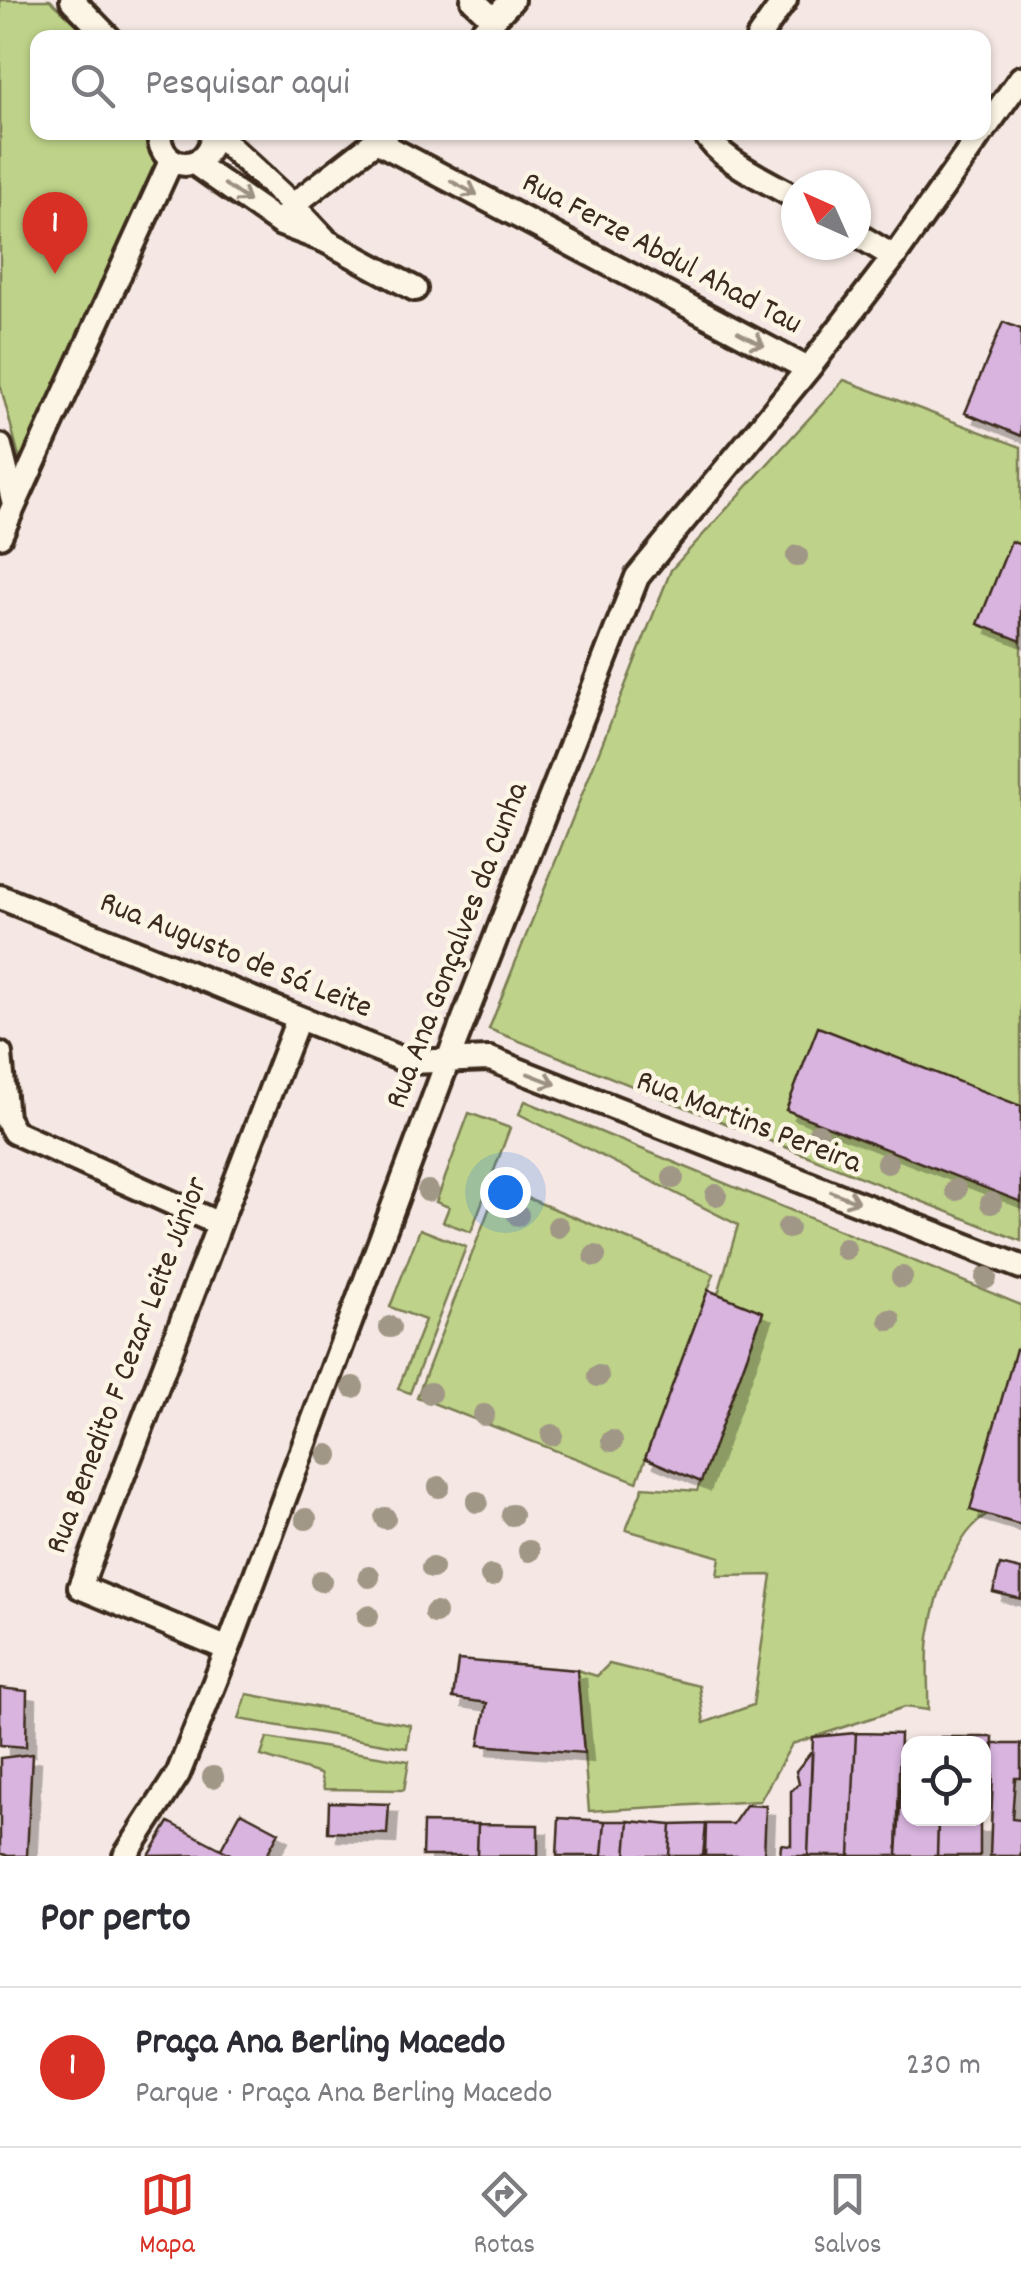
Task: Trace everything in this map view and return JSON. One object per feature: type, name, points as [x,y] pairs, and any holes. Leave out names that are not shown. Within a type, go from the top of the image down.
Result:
[{"type":"street","points":[[72,0],[101,30]]},
{"type":"street","points":[[473,0],[493,19]]},
{"type":"street","points":[[483,30],[512,0]]},
{"type":"street","points":[[764,30],[785,0]]},
{"type":"street","name":"Rua Ana Gonçalves da Cunha","points":[[991,120],[1021,78]]},
{"type":"street","points":[[168,146],[207,154],[211,140]]},
{"type":"street","points":[[220,140],[287,214]]},
{"type":"street","points":[[287,214],[378,140]]},
{"type":"street","name":"Rua Ferze Abdul Ahad Tau","points":[[388,140],[808,369]]},
{"type":"street","points":[[709,140],[726,156],[781,189]]},
{"type":"street","name":"Rua Ana Gonçalves da Cunha","points":[[125,1856],[178,1774],[448,1060],[638,577],[808,369],[977,140]]},
{"type":"street","points":[[168,146],[414,289]]},
{"type":"street","points":[[0,536],[168,146]]},
{"type":"street","points":[[871,243],[894,257]]},
{"type":"street","points":[[0,446],[14,504]]},
{"type":"street","name":"Rua Augusto de Sá Leite","points":[[0,897],[409,1062],[448,1060]]},
{"type":"street","name":"Rua Benedito F Cezar Leite Júnior","points":[[228,1649],[80,1588],[298,1019]]},
{"type":"street","points":[[0,1054],[6,1118],[14,1132],[217,1223]]},
{"type":"street","name":"Rua Martins Pereira","points":[[448,1060],[490,1059],[1021,1266]]},
{"type":"green space","points":[[0,0],[50,0],[83,30],[30,30],[30,140],[149,140],[160,163],[21,464],[0,384]]},
{"type":"green space","points":[[844,380],[1021,447],[1021,1241],[489,1029],[671,570]]},
{"type":"green space","points":[[525,1101],[1021,1305],[1021,1350],[1016,1349],[988,1515],[976,1523],[957,1550],[933,1617],[928,1650],[928,1710],[905,1707],[792,1744],[760,1801],[589,1811],[577,1670],[597,1676],[609,1664],[699,1686],[704,1723],[753,1705],[772,1575],[717,1576],[720,1557],[626,1530],[643,1487],[697,1491],[763,1313],[718,1294],[738,1225],[519,1114]]},
{"type":"green space","points":[[469,1113],[510,1128],[471,1232],[443,1222],[449,1207],[436,1202]]},
{"type":"green space","points":[[498,1186],[714,1274],[637,1482],[417,1397]]},
{"type":"green space","points":[[420,1229],[466,1247],[410,1393],[398,1389],[425,1320],[390,1307]]},
{"type":"green space","points":[[247,1694],[410,1725],[407,1748],[239,1719]]},
{"type":"green space","points":[[267,1738],[409,1761],[404,1790],[324,1789],[320,1774],[261,1756]]},
{"type":"building","points":[[1003,322],[1021,329],[1021,436],[965,413]]},
{"type":"building","points":[[1011,541],[1021,545],[1021,641],[978,624]]},
{"type":"building","points":[[818,1027],[1021,1106],[1021,1202],[786,1110]]},
{"type":"building","points":[[708,1290],[763,1312],[701,1482],[645,1458]]},
{"type":"building","points":[[1016,1349],[1021,1350],[1021,1525],[970,1510]]},
{"type":"building","points":[[1000,1565],[1021,1570],[1021,1599],[993,1592]]},
{"type":"building","points":[[458,1660],[577,1670],[584,1753],[479,1745],[487,1703],[453,1698]]},
{"type":"building","points":[[0,1688],[27,1691],[26,1747],[0,1745]]},
{"type":"building","points":[[856,1733],[900,1734],[897,1856],[850,1856]]},
{"type":"building","points":[[856,1733],[850,1856],[808,1856],[813,1737]]},
{"type":"building","points":[[991,1737],[993,1737],[992,1783]]},
{"type":"building","points":[[994,1744],[1021,1744],[1021,1778],[1015,1778],[1012,1819],[1021,1820],[1021,1856],[990,1856]]},
{"type":"building","points":[[812,1751],[808,1856],[780,1856],[781,1844],[791,1845],[791,1791],[799,1784],[796,1771]]},
{"type":"building","points":[[32,1754],[27,1856],[8,1856],[0,1853],[0,1758]]},
{"type":"building","points":[[901,1788],[901,1826],[938,1826],[937,1856],[897,1856]]},
{"type":"building","points":[[329,1802],[389,1804],[387,1834],[328,1832]]},
{"type":"building","points":[[746,1805],[766,1806],[764,1856],[705,1856],[706,1824],[733,1824]]},
{"type":"building","points":[[241,1812],[279,1832],[266,1856],[234,1856],[221,1849]]},
{"type":"building","points":[[559,1818],[605,1821],[602,1856],[557,1856]]},
{"type":"building","points":[[605,1821],[629,1821],[626,1856],[602,1856]]},
{"type":"building","points":[[629,1821],[671,1825],[669,1856],[626,1856]]},
{"type":"building","points":[[169,1822],[221,1849],[232,1855],[149,1856]]},
{"type":"building","points":[[423,1823],[478,1824],[477,1856],[422,1856]]},
{"type":"building","points":[[478,1824],[538,1825],[538,1856],[477,1856]]},
{"type":"building","points":[[706,1824],[703,1856],[669,1856],[671,1825]]},
{"type":"building","points":[[938,1826],[980,1826],[980,1856],[937,1856]]},
{"type":"place","name":"Praça Ana Berling Macedo","points":[[55,274]]}]
